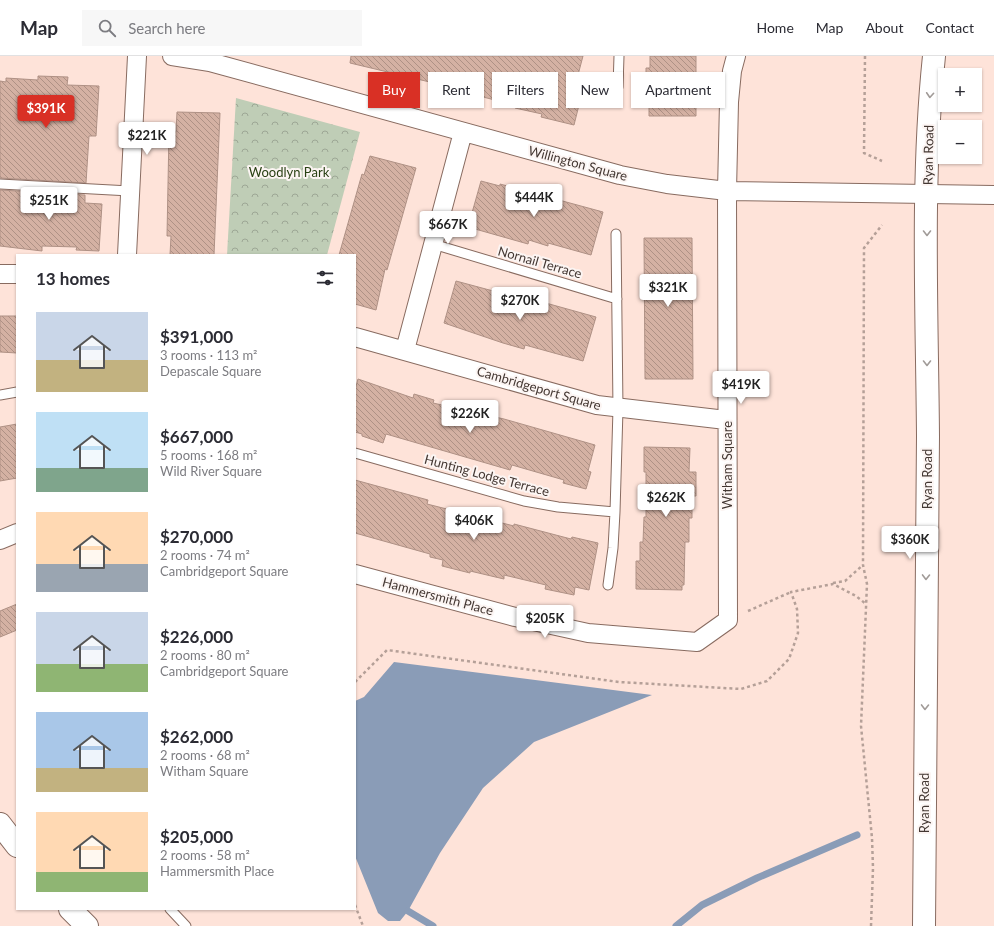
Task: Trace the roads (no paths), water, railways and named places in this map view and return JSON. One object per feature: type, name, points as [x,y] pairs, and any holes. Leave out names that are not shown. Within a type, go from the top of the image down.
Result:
[{"type":"main road","name":"Ryan Road","points":[[924,926],[928,496],[928,194],[930,96],[934,56]]},
{"type":"main road","points":[[71,910],[87,926]]},
{"type":"street","points":[[127,254],[137,56]]},
{"type":"street","name":"Willington Square","points":[[172,56],[211,59],[463,132],[620,175],[667,184],[727,191],[994,195]]},
{"type":"street","name":"Witham Square","points":[[728,620],[726,420],[727,191],[729,102],[732,71],[736,56]]},
{"type":"street","points":[[405,350],[463,132]]},
{"type":"street","points":[[0,274],[16,274]]},
{"type":"street","name":"Cambridgeport Square","points":[[356,337],[597,405],[618,409],[726,420]]},
{"type":"street","points":[[0,540],[16,533]]},
{"type":"street","name":"Hammersmith Place","points":[[356,574],[515,617],[588,633],[697,642],[728,620]]},
{"type":"lane","points":[[618,56],[618,72]]},
{"type":"lane","points":[[0,184],[130,191]]},
{"type":"lane","points":[[608,585],[613,548],[618,409],[616,234]]},
{"type":"lane","name":"Nornail Terrace","points":[[433,244],[617,299]]},
{"type":"lane","points":[[0,395],[16,392]]},
{"type":"lane","name":"Hunting Lodge Terrace","points":[[356,453],[524,501],[558,507],[615,512]]},
{"type":"lane","points":[[171,910],[186,926]]},
{"type":"water","points":[[394,662],[652,695],[534,742],[483,788],[440,853],[408,911],[400,921],[388,921],[378,913],[356,858],[356,701],[364,697]]},
{"type":"waterway","points":[[676,926],[702,905],[757,878],[857,835]]},
{"type":"waterway","points":[[408,911],[433,926]]},
{"type":"park label","name":"Woodlyn Park","points":[[289,172]]}]
